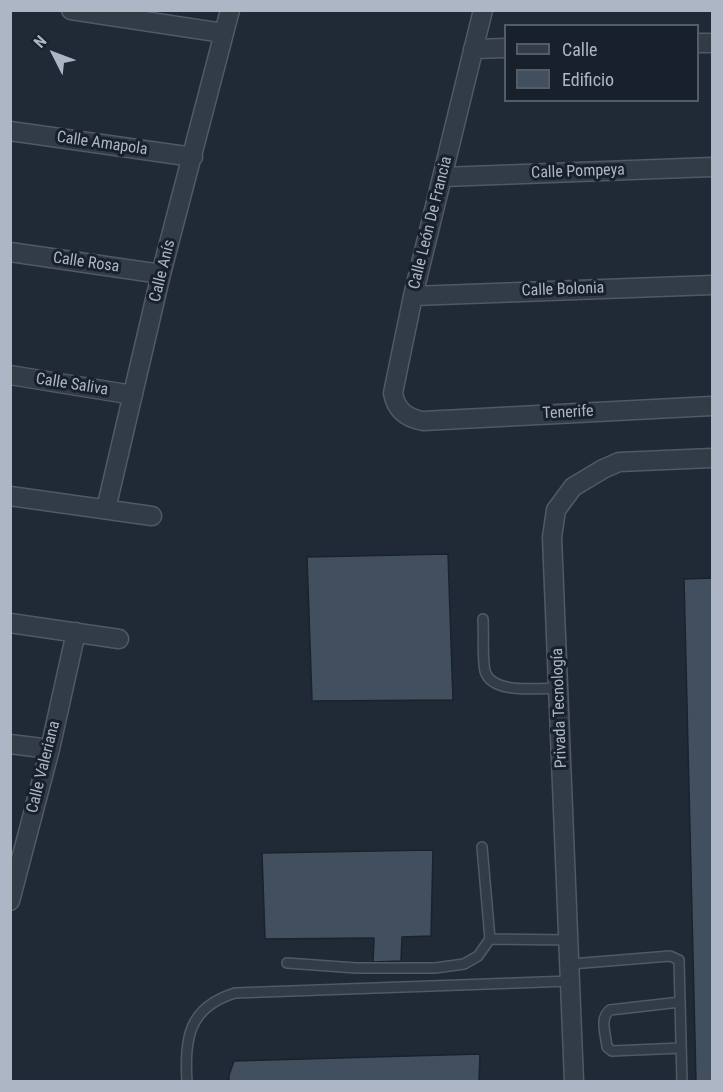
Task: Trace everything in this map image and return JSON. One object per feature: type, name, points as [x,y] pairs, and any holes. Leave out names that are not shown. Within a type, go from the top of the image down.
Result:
[{"type":"street","points":[[71,10],[223,33]]},
{"type":"street","name":"Calle Anís","points":[[106,509],[161,274],[230,10]]},
{"type":"street","name":"Calle León De Francia","points":[[423,420],[405,415],[394,402],[393,393],[413,296],[483,10]]},
{"type":"street","points":[[473,49],[504,48]]},
{"type":"street","name":"Calle Amapola","points":[[10,131],[193,156]]},
{"type":"street","name":"Calle Pompeya","points":[[443,177],[712,167]]},
{"type":"street","name":"Calle Rosa","points":[[10,252],[161,274]]},
{"type":"street","name":"Calle Bolonia","points":[[413,296],[712,285]]},
{"type":"street","name":"Calle Saliva","points":[[10,375],[133,395]]},
{"type":"street","name":"Tenerife","points":[[423,420],[712,406]]},
{"type":"street","name":"Privada Tecnología","points":[[574,1082],[552,537],[556,510],[573,487],[619,462],[712,458]]},
{"type":"street","points":[[10,496],[152,516]]},
{"type":"street","points":[[10,623],[119,639]]},
{"type":"street","name":"Calle Valeriana","points":[[10,901],[14,872],[50,749],[76,632]]},
{"type":"street","points":[[10,744],[50,749]]},
{"type":"lane","points":[[483,619],[485,672],[491,682],[502,687],[559,688]]},
{"type":"lane","points":[[287,963],[356,968],[435,968],[464,964],[477,956],[490,939],[482,847]]},
{"type":"lane","points":[[490,939],[570,940]]},
{"type":"lane","points":[[187,1082],[188,1040],[195,1021],[206,1006],[219,998],[235,993],[571,972],[670,957],[680,960],[682,1082]]},
{"type":"lane","points":[[680,1002],[610,1010],[605,1013],[604,1018],[607,1047],[612,1051],[681,1048]]},
{"type":"building","points":[[448,554],[453,700],[312,701],[307,557]]},
{"type":"building","points":[[712,578],[712,1082],[696,1082],[684,579]]},
{"type":"building","points":[[433,850],[431,936],[402,937],[401,961],[373,962],[374,938],[265,939],[262,853]]},
{"type":"building","points":[[480,1054],[479,1082],[229,1082],[234,1061]]}]
